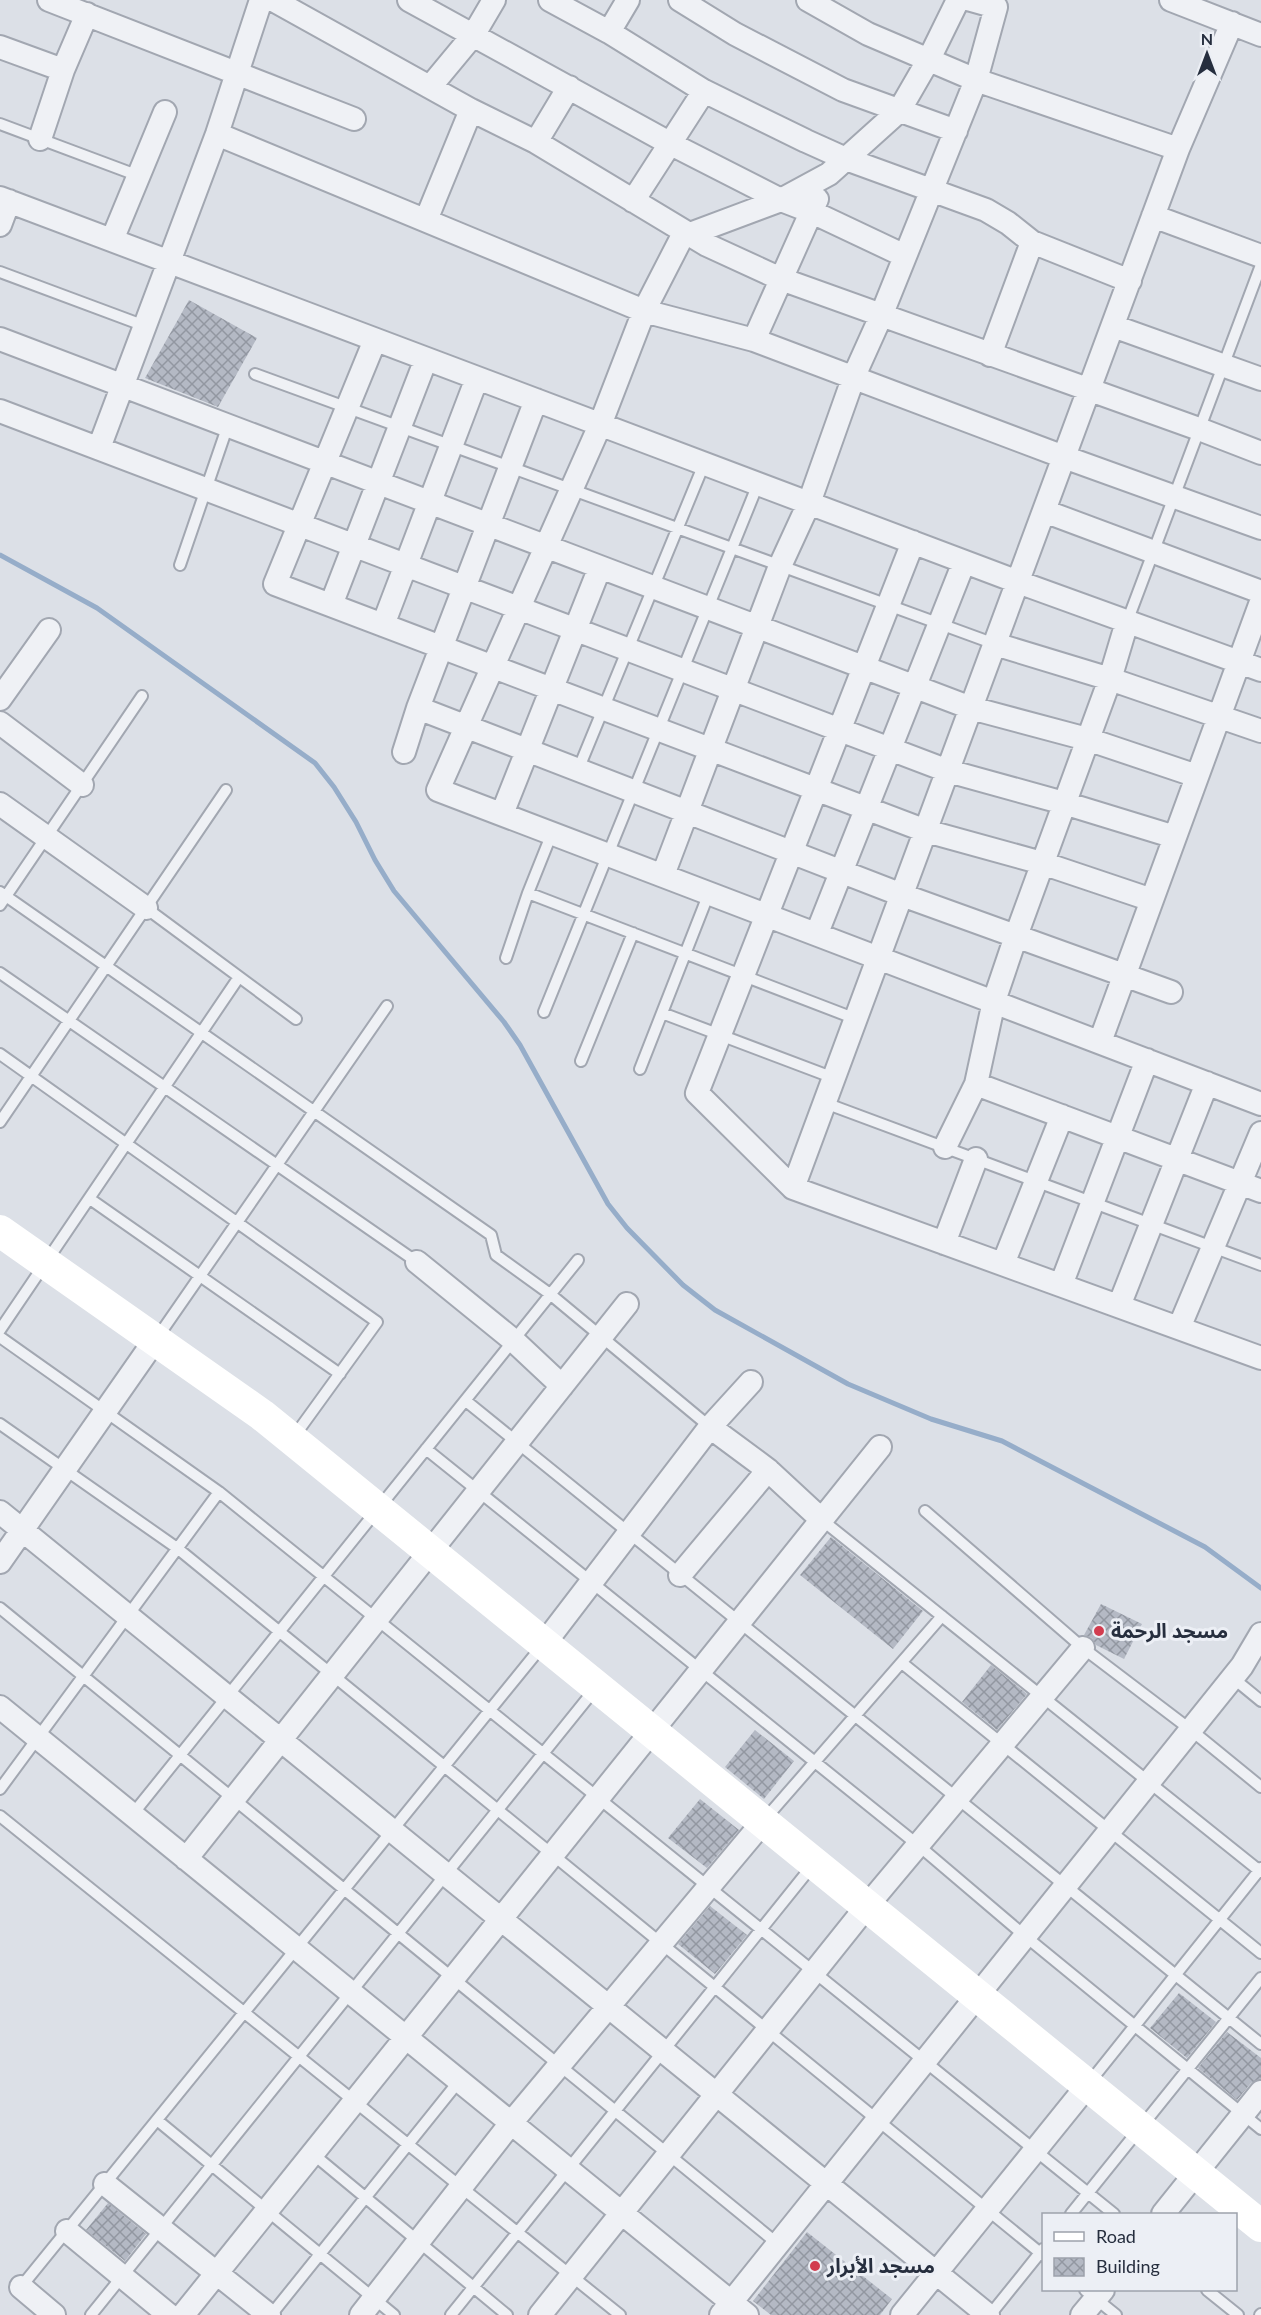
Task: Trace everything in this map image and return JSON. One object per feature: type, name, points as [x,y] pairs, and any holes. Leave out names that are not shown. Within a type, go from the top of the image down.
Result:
[{"type":"street","points":[[49,0],[354,119]]},
{"type":"street","points":[[99,448],[217,134],[261,0]]},
{"type":"street","points":[[273,0],[471,110],[536,142],[690,234],[781,279],[1261,453]]},
{"type":"street","points":[[409,0],[672,144],[782,200],[905,256]]},
{"type":"street","points":[[430,87],[474,34],[494,0]]},
{"type":"street","points":[[550,0],[609,32],[704,91],[846,159],[931,192],[986,210],[1008,223],[1032,242],[1130,280]]},
{"type":"street","points":[[609,32],[628,0]]},
{"type":"street","points":[[680,0],[735,34],[843,90],[956,131]]},
{"type":"street","points":[[808,0],[868,34],[929,58],[976,80],[1178,149]]},
{"type":"street","points":[[958,0],[899,111],[829,174],[782,200],[682,237],[644,310],[600,424],[438,790],[1261,1104]]},
{"type":"street","points":[[663,875],[780,566],[809,503],[854,376],[881,316],[976,80],[996,7],[971,0]]},
{"type":"street","points":[[1171,0],[1261,35]]},
{"type":"street","points":[[40,139],[63,70],[87,14]]},
{"type":"street","points":[[793,1188],[1178,149],[1232,23]]},
{"type":"street","points":[[0,47],[63,70]]},
{"type":"street","points":[[536,142],[569,87]]},
{"type":"street","points":[[633,201],[672,144],[704,91]]},
{"type":"street","points":[[426,220],[471,110]]},
{"type":"street","points":[[112,240],[165,112]]},
{"type":"street","points":[[217,134],[644,310],[754,340],[1064,457],[1261,528]]},
{"type":"street","points":[[754,340],[829,174]]},
{"type":"street","points":[[0,225],[4,200],[964,562],[1261,670]]},
{"type":"street","points":[[1153,216],[1261,256]]},
{"type":"street","points":[[990,355],[1032,242]]},
{"type":"street","points":[[1113,326],[1261,379]]},
{"type":"street","points":[[0,339],[971,708],[1087,739],[1197,776]]},
{"type":"street","points":[[375,340],[276,584],[926,831],[1042,863],[1152,900]]},
{"type":"street","points":[[331,605],[426,359]]},
{"type":"street","points":[[383,625],[477,378]]},
{"type":"street","points":[[404,752],[418,708],[536,400]]},
{"type":"street","points":[[0,411],[948,771],[1064,802],[1175,837]]},
{"type":"street","points":[[1044,511],[1261,592]]},
{"type":"street","points":[[913,542],[697,1093],[793,1188],[1261,1358]]},
{"type":"street","points":[[817,933],[964,562]]},
{"type":"street","points":[[502,814],[600,567]]},
{"type":"street","points":[[1100,1042],[1261,602]]},
{"type":"street","points":[[945,1147],[976,1084],[994,1001],[1110,679],[1127,622]]},
{"type":"street","points":[[0,699],[49,630]]},
{"type":"street","points":[[995,644],[1110,679],[1261,731]]},
{"type":"street","points":[[418,708],[902,895],[1171,992]]},
{"type":"street","points":[[0,723],[82,785]]},
{"type":"street","points":[[0,804],[146,908]]},
{"type":"street","points":[[1061,1285],[1147,1060]]},
{"type":"street","points":[[1119,1306],[1207,1083]]},
{"type":"street","points":[[976,1084],[1251,1187]]},
{"type":"street","points":[[1003,1264],[1062,1116]]},
{"type":"street","points":[[1179,1329],[1213,1247],[1251,1187],[1261,1133]]},
{"type":"street","points":[[944,1243],[976,1159]]},
{"type":"street","points":[[0,1231],[262,1415],[1140,2129],[1254,2216]]},
{"type":"street","points":[[417,1262],[513,1341],[562,1386]]},
{"type":"street","points":[[186,1859],[627,1304]]},
{"type":"street","points":[[0,1562],[155,1341]]},
{"type":"street","points":[[544,1644],[710,1428],[751,1382]]},
{"type":"street","points":[[710,1428],[768,1470],[822,1520]]},
{"type":"street","points":[[183,2315],[880,1447]]},
{"type":"street","points":[[681,1575],[768,1470]]},
{"type":"street","points":[[0,1512],[989,2315]]},
{"type":"street","points":[[0,1707],[622,2214],[733,2311],[778,2244],[1233,1678],[1261,1634]]},
{"type":"street","points":[[540,2315],[867,1906],[1083,1648]]},
{"type":"street","points":[[368,2307],[511,2123],[763,1822]]},
{"type":"street","points":[[902,2315],[1087,2086]]},
{"type":"street","points":[[1164,2213],[1261,2092]]},
{"type":"street","points":[[105,2184],[270,2315]]},
{"type":"street","points":[[67,2231],[169,2315]]},
{"type":"street","points":[[21,2287],[54,2315]]},
{"type":"lane","points":[[0,124],[139,176]]},
{"type":"lane","points":[[1127,622],[1261,265]]},
{"type":"lane","points":[[0,272],[145,326]]},
{"type":"lane","points":[[255,374],[995,644]]},
{"type":"lane","points":[[180,565],[228,425]]},
{"type":"lane","points":[[578,770],[704,464]]},
{"type":"lane","points":[[544,1012],[758,484]]},
{"type":"lane","points":[[142,696],[47,837],[2,898],[106,966],[491,1235],[496,1255],[550,1294],[710,1428]]},
{"type":"lane","points":[[0,1122],[226,790]]},
{"type":"lane","points":[[506,958],[528,892],[552,833]]},
{"type":"lane","points":[[528,892],[856,1018]]},
{"type":"lane","points":[[640,1069],[710,892]]},
{"type":"lane","points":[[146,908],[296,1019]]},
{"type":"lane","points":[[581,1060],[633,933]]},
{"type":"lane","points":[[0,973],[417,1262]]},
{"type":"lane","points":[[0,1330],[239,977]]},
{"type":"lane","points":[[155,1341],[387,1006]]},
{"type":"lane","points":[[663,1012],[834,1078]]},
{"type":"lane","points":[[0,1054],[377,1322],[292,1440]]},
{"type":"lane","points":[[825,1102],[1261,1265]]},
{"type":"lane","points":[[90,1199],[340,1374]]},
{"type":"lane","points":[[132,1815],[578,1260]]},
{"type":"lane","points":[[0,1337],[219,1492],[1113,2213]]},
{"type":"lane","points":[[466,1401],[1261,2044]]},
{"type":"lane","points":[[0,1424],[177,1548],[1042,2253],[989,2315]]},
{"type":"lane","points":[[426,1449],[918,1845],[1025,1936],[1261,2129]]},
{"type":"lane","points":[[0,1789],[219,1492]]},
{"type":"lane","points":[[925,1511],[1083,1648],[1191,1730],[1261,1787]]},
{"type":"lane","points":[[822,1520],[1260,1870],[1087,2086]]},
{"type":"lane","points":[[0,1608],[778,2244]]},
{"type":"lane","points":[[763,1822],[942,1616]]},
{"type":"lane","points":[[21,2287],[544,1644]]},
{"type":"lane","points":[[902,1663],[1261,1953]]},
{"type":"lane","points":[[1233,1678],[1261,1701]]},
{"type":"lane","points":[[91,2315],[597,1687]]},
{"type":"lane","points":[[0,1816],[620,2315]]},
{"type":"lane","points":[[451,2315],[814,1863]]},
{"type":"lane","points":[[1072,2213],[1261,1978]]},
{"type":"lane","points":[[270,2315],[459,2081]]},
{"type":"lane","points":[[157,2120],[320,2254],[368,2307],[394,2315]]},
{"type":"lane","points":[[313,2154],[507,2315]]},
{"type":"lane","points":[[1209,2291],[1238,2315]]},
{"type":"lane","points":[[1091,2298],[1116,2315]]},
{"type":"building","points":[[189,300],[257,338],[218,407],[145,378]]},
{"type":"building","points":[[831,1537],[923,1611],[893,1649],[800,1575]]},
{"type":"building","points":[[1101,1604],[1142,1624],[1124,1659],[1096,1645],[1092,1638],[1084,1635]]},
{"type":"building","points":[[991,1665],[1027,1694],[997,1730],[962,1702]]},
{"type":"building","points":[[755,1730],[794,1761],[764,1799],[725,1767]]},
{"type":"building","points":[[700,1799],[739,1830],[707,1868],[668,1838]]},
{"type":"building","points":[[710,1906],[747,1935],[715,1974],[678,1944]]},
{"type":"building","points":[[1179,1993],[1216,2022],[1187,2058],[1150,2028]]},
{"type":"building","points":[[1227,2032],[1261,2058],[1261,2079],[1251,2083],[1237,2100],[1198,2068]]},
{"type":"building","points":[[108,2203],[146,2234],[125,2261],[86,2230]]},
{"type":"building","name":"مسجد الأبرار","points":[[807,2232],[892,2299],[880,2315],[771,2315],[753,2301]]},
{"type":"waterway","points":[[0,555],[97,608],[315,763],[334,787],[356,822],[394,891],[504,1022],[520,1045],[608,1204],[627,1228],[683,1285],[715,1310],[848,1384],[931,1419],[1002,1441],[1205,1547],[1261,1588]]},
{"type":"place","name":"مسجد الرحمة","points":[[1099,1631]]},
{"type":"place","name":"مسجد الأبرار","points":[[815,2266]]}]
